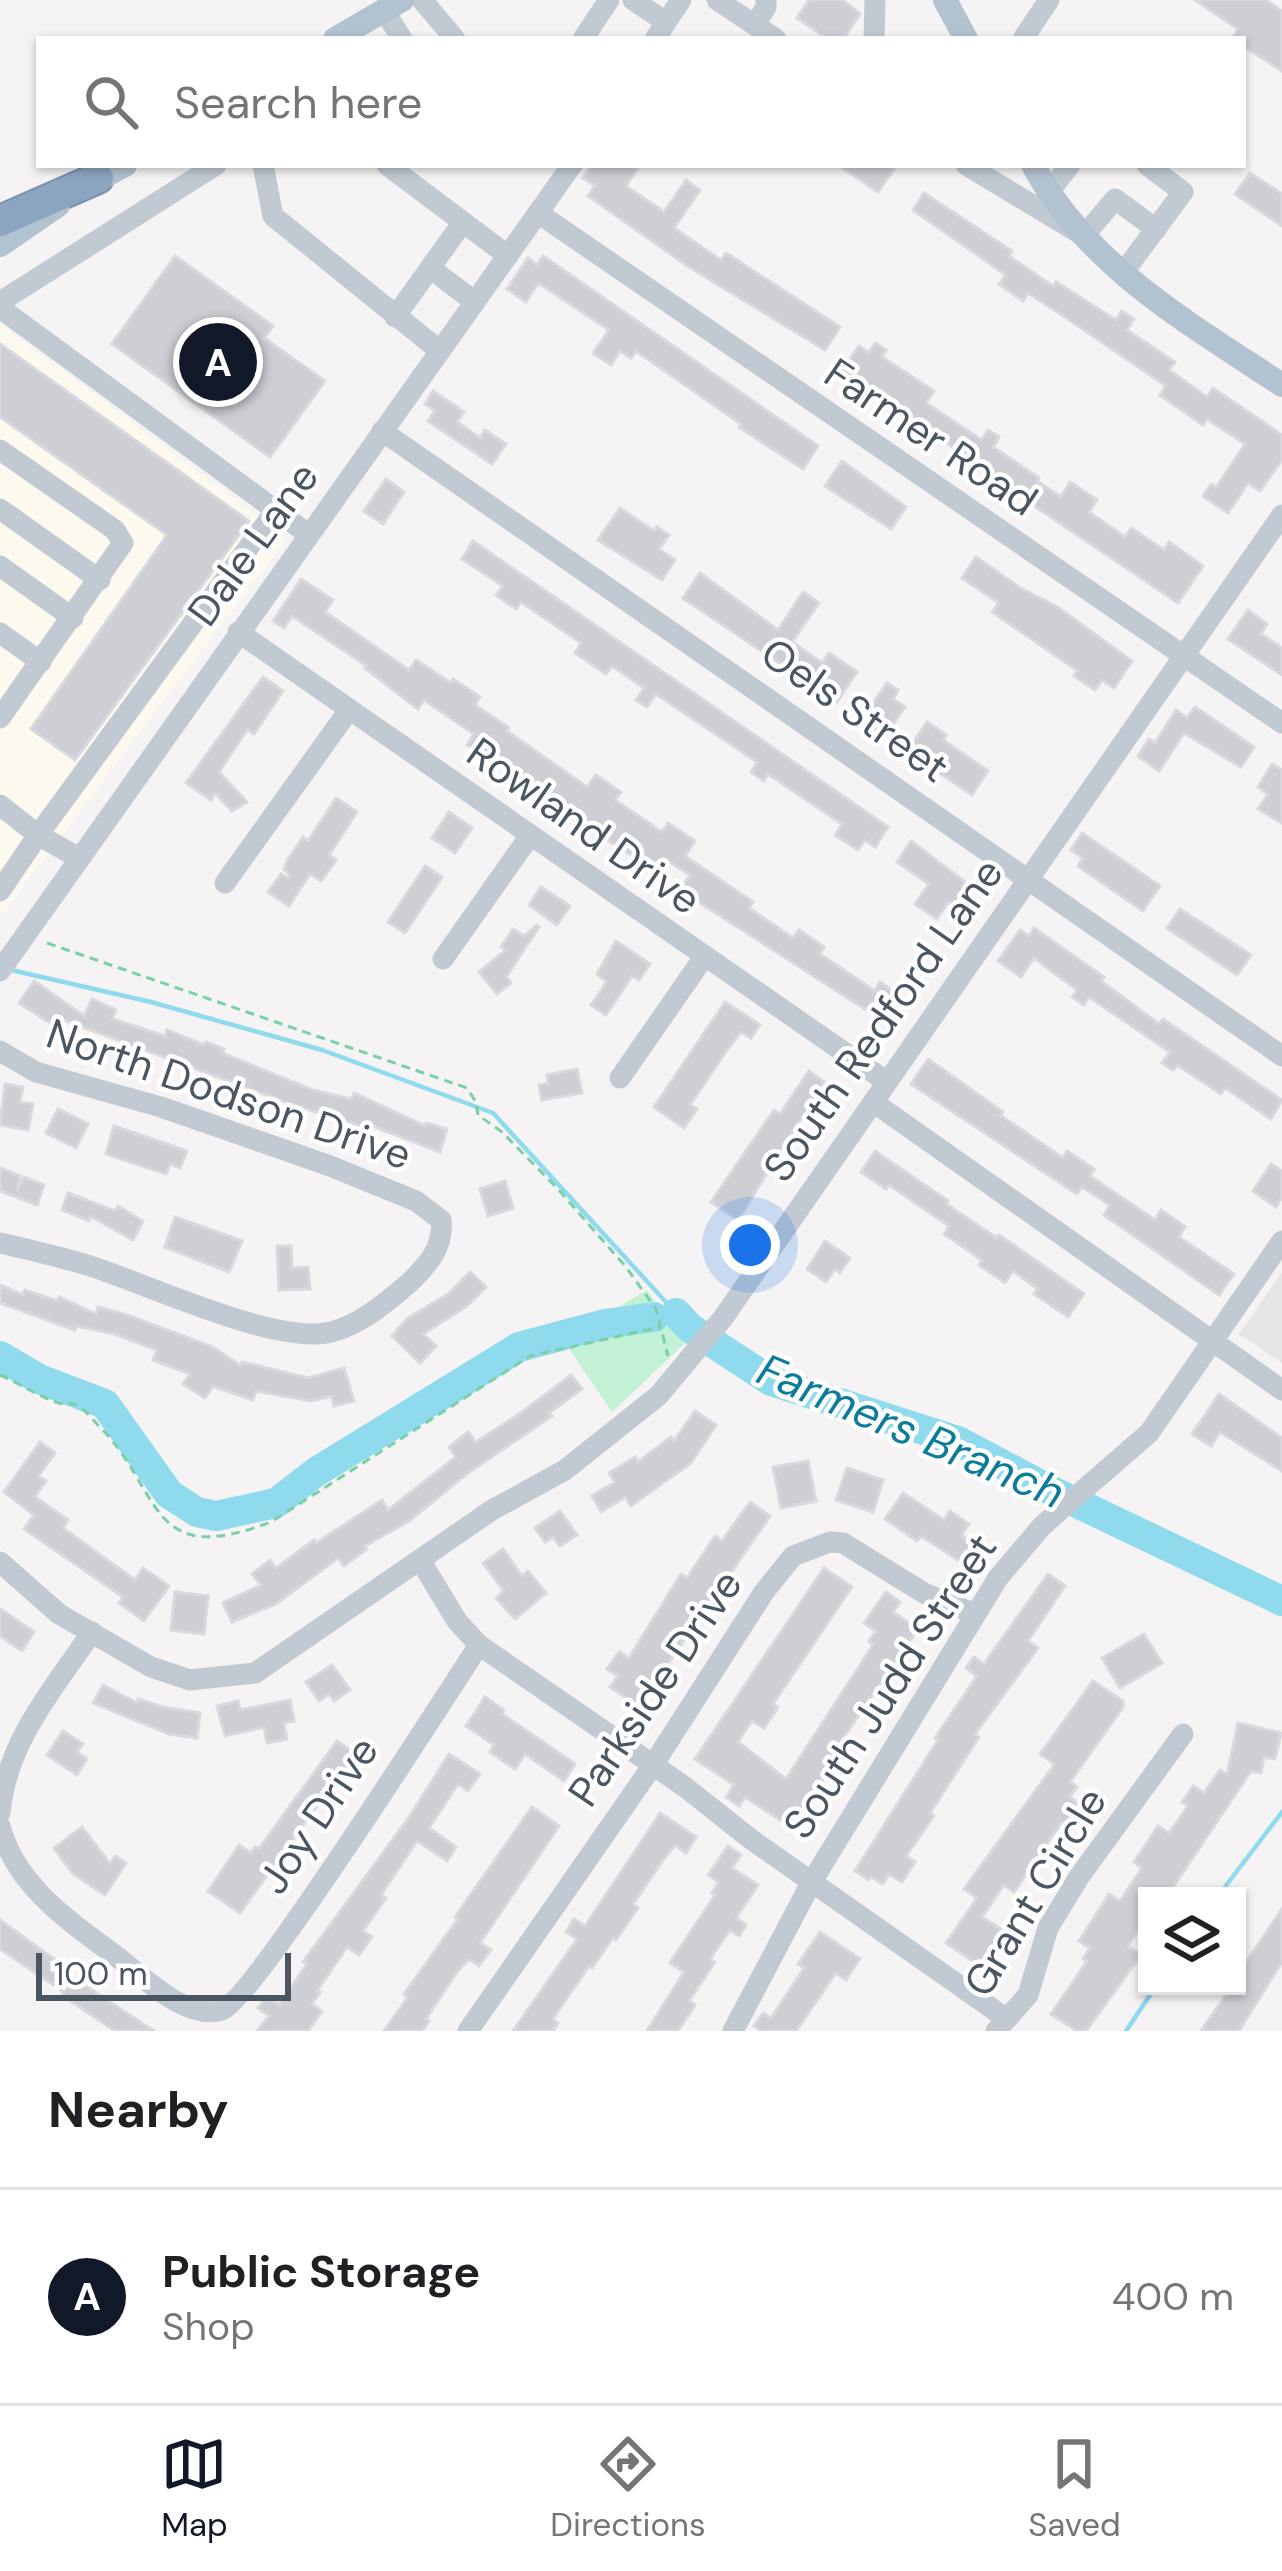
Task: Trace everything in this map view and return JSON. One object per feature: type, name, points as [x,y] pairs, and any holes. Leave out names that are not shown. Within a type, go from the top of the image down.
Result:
[{"type":"highway","points":[[0,221],[111,172]]},
{"type":"main road","points":[[945,0],[958,36]]},
{"type":"main road","points":[[340,36],[394,6]]},
{"type":"main road","points":[[1035,168],[1048,193],[1084,236],[1123,273],[1282,385]]},
{"type":"main road","points":[[0,244],[111,172]]},
{"type":"street","points":[[422,0],[452,36]]},
{"type":"street","points":[[585,36],[609,0]]},
{"type":"street","points":[[633,0],[661,31],[681,0]]},
{"type":"street","points":[[717,0],[771,36]]},
{"type":"street","points":[[754,25],[766,0]]},
{"type":"street","points":[[874,0],[874,36]]},
{"type":"street","points":[[1025,36],[1049,0]]},
{"type":"street","points":[[394,6],[401,36]]},
{"type":"street","points":[[211,168],[0,305],[308,534]]},
{"type":"street","points":[[264,168],[273,216],[440,350]]},
{"type":"street","points":[[391,168],[508,256]]},
{"type":"street","name":"Dale Lane","points":[[0,970],[570,168]]},
{"type":"street","points":[[971,168],[1084,236],[1115,199],[1156,229]]},
{"type":"street","points":[[1048,193],[1068,168]]},
{"type":"street","points":[[1123,273],[1183,191],[1152,168]]},
{"type":"street","name":"Farmer Road","points":[[538,213],[1282,723]]},
{"type":"street","points":[[395,316],[463,222]]},
{"type":"street","points":[[430,268],[475,302]]},
{"type":"street","name":"Oels Street","points":[[382,431],[1282,1055]]},
{"type":"street","points":[[0,450],[121,536],[120,551],[0,718]]},
{"type":"street","points":[[0,509],[100,580]]},
{"type":"street","points":[[0,891],[276,510]]},
{"type":"street","name":"South Redford Lane","points":[[0,1562],[59,1614],[151,1667],[190,1680],[255,1673],[492,1510],[565,1470],[658,1395],[723,1318],[1282,515]]},
{"type":"street","points":[[0,566],[73,618]]},
{"type":"street","name":"Rowland Drive","points":[[238,632],[887,1082]]},
{"type":"street","points":[[5,639],[41,662]]},
{"type":"street","points":[[226,883],[349,710]]},
{"type":"street","points":[[0,805],[38,835],[79,858]]},
{"type":"street","points":[[443,959],[529,837]]},
{"type":"street","points":[[620,1078],[704,957]]},
{"type":"street","name":"North Dodson Drive","points":[[0,1051],[36,1072],[160,1107],[330,1166],[416,1201],[432,1211],[442,1227],[440,1243],[426,1266],[364,1318],[330,1332],[308,1334],[229,1316],[95,1267],[0,1243]]},
{"type":"street","points":[[873,1102],[1282,1390]]},
{"type":"street","name":"South Judd Street","points":[[733,2031],[812,1882],[1011,1560],[1149,1433],[1282,1241]]},
{"type":"street","name":"Parkside Drive","points":[[468,2031],[653,1765],[764,1592],[793,1556],[830,1542],[843,1544],[924,1593],[975,1613]]},
{"type":"street","points":[[420,1560],[457,1621],[479,1645],[653,1765],[1001,2025]]},
{"type":"street","points":[[0,1813],[7,1769],[22,1735],[92,1632]]},
{"type":"street","name":"Joy Drive","points":[[0,1826],[6,1847],[29,1884],[82,1930],[180,2003],[200,2011],[221,2011],[236,2002],[278,1945],[479,1645]]},
{"type":"street","name":"Grant Circle","points":[[1001,2025],[1028,1995],[1048,1928],[1078,1877],[1183,1734]]},
{"type":"path","points":[[44,942],[466,1088],[478,1114],[557,1189],[626,1268],[656,1310],[664,1352],[689,1363]]},
{"type":"path","points":[[0,1375],[59,1403],[81,1408],[112,1440],[166,1522],[184,1534],[207,1538],[271,1522],[530,1356],[662,1327]]},
{"type":"shaded area","points":[[0,324],[287,538],[0,917]]},
{"type":"shaded area","points":[[1282,1272],[1282,1363],[1239,1334]]},
{"type":"green space","points":[[647,1290],[685,1343],[612,1412],[563,1340]]},
{"type":"building","points":[[809,0],[843,0],[860,14],[845,36],[824,36],[797,18]]},
{"type":"building","points":[[1195,0],[1266,0],[1282,11],[1282,71],[1246,48],[1246,36],[1234,36],[1238,29]]},
{"type":"building","points":[[590,168],[638,168],[626,186],[664,212],[686,180],[700,190],[674,228],[721,260],[726,253],[840,327],[825,350],[689,267],[588,196],[595,186],[583,178]]},
{"type":"building","points":[[842,168],[895,168],[878,192]]},
{"type":"building","points":[[1250,173],[1282,194],[1282,226],[1235,194]]},
{"type":"building","points":[[924,193],[1012,251],[1009,256],[1054,287],[1056,282],[1116,320],[1122,311],[1134,319],[1127,330],[1175,362],[1169,370],[1207,397],[1213,388],[1282,435],[1282,460],[1260,491],[1248,483],[1228,513],[1203,496],[1211,484],[1216,487],[1245,444],[1207,419],[1203,425],[1160,395],[1166,386],[1065,317],[1028,293],[1023,301],[999,284],[1006,275],[913,210]]},
{"type":"building","points":[[175,256],[273,326],[264,338],[325,381],[270,457],[112,344]]},
{"type":"building","points":[[543,256],[818,446],[803,469],[636,351],[631,358],[620,351],[611,365],[593,353],[609,330],[538,283],[526,302],[507,289],[528,258],[537,265]]},
{"type":"building","points":[[875,343],[886,350],[882,357],[934,391],[926,403],[982,440],[988,430],[999,437],[993,447],[1037,481],[1061,497],[1070,482],[1097,500],[1089,512],[1125,537],[1131,528],[1164,550],[1169,542],[1203,566],[1178,603],[840,373],[859,346],[869,353]]},
{"type":"building","points":[[0,344],[249,521],[75,760],[31,729],[167,535],[0,417]]},
{"type":"building","points":[[433,391],[464,412],[457,422],[480,438],[485,430],[506,444],[492,464],[428,421],[435,410],[425,404]]},
{"type":"building","points":[[842,461],[906,507],[891,529],[825,486]]},
{"type":"building","points":[[386,479],[404,492],[383,524],[364,511]]},
{"type":"building","points":[[620,508],[654,531],[657,527],[669,535],[659,549],[675,560],[662,580],[598,540]]},
{"type":"building","points":[[473,541],[888,827],[875,847],[865,840],[858,850],[835,835],[842,824],[768,774],[764,781],[751,772],[757,762],[656,694],[647,707],[636,700],[644,688],[612,666],[606,674],[575,653],[581,643],[521,602],[516,609],[496,595],[503,586],[462,559]]},
{"type":"building","points":[[976,557],[1056,606],[1132,661],[1114,688],[1102,680],[1095,690],[1074,676],[1078,671],[992,612],[999,603],[962,578]]},
{"type":"building","points":[[700,573],[778,630],[803,592],[819,603],[792,642],[822,663],[829,653],[857,672],[837,702],[683,598]]},
{"type":"building","points":[[301,579],[333,600],[325,612],[409,670],[416,660],[451,683],[453,679],[480,697],[475,705],[507,731],[587,787],[596,775],[621,792],[615,800],[662,832],[668,823],[695,841],[685,856],[753,902],[749,908],[793,938],[799,930],[824,947],[820,954],[875,991],[880,982],[902,997],[885,1022],[680,890],[690,875],[664,858],[656,871],[467,745],[474,734],[424,700],[418,709],[367,666],[292,616],[284,628],[273,621]]},
{"type":"building","points":[[1248,610],[1267,624],[1261,634],[1282,648],[1282,675],[1228,639]]},
{"type":"building","points":[[263,677],[283,691],[254,734],[248,729],[219,772],[247,802],[232,811],[215,793],[211,800],[186,783]]},
{"type":"building","points":[[887,683],[898,690],[893,699],[905,707],[886,735],[862,719]]},
{"type":"building","points":[[1195,707],[1254,747],[1241,767],[1184,733],[1159,771],[1138,756],[1149,739],[1155,743],[1176,710],[1187,718]]},
{"type":"building","points":[[927,722],[946,735],[943,740],[988,771],[972,795],[907,751]]},
{"type":"building","points":[[1272,764],[1282,770],[1282,823],[1258,809],[1268,794],[1258,787]]},
{"type":"building","points":[[336,798],[357,812],[329,855],[336,860],[321,881],[310,874],[289,906],[268,892],[281,874],[290,875],[284,869],[288,859],[303,837],[308,841]]},
{"type":"building","points":[[449,812],[472,828],[455,853],[432,838]]},
{"type":"building","points":[[1082,833],[1160,886],[1143,911],[1078,866],[1083,858],[1071,850]]},
{"type":"building","points":[[911,841],[973,888],[959,909],[948,902],[937,919],[915,904],[929,884],[897,862]]},
{"type":"building","points":[[425,866],[442,877],[405,933],[388,922]]},
{"type":"building","points":[[541,887],[570,906],[557,925],[529,905]]},
{"type":"building","points":[[1180,909],[1251,955],[1237,975],[1167,928]]},
{"type":"building","points":[[537,925],[506,977],[511,983],[497,994],[479,972],[506,950],[501,947],[513,929],[524,936]]},
{"type":"building","points":[[1034,928],[1104,977],[1101,981],[1159,1024],[1163,1019],[1282,1100],[1271,1119],[1225,1088],[1221,1094],[1177,1065],[1173,1070],[1162,1063],[1170,1052],[1089,997],[1084,1005],[1072,997],[1077,990],[1034,958],[1021,977],[998,961],[1020,930],[1029,936]]},
{"type":"building","points":[[616,941],[650,964],[639,980],[632,976],[606,1015],[591,1005],[607,982],[597,974]]},
{"type":"building","points":[[34,981],[84,1016],[92,999],[116,1010],[112,1019],[165,1036],[167,1030],[206,1042],[313,1090],[351,1099],[354,1093],[425,1126],[447,1129],[440,1152],[365,1123],[364,1127],[291,1104],[64,1020],[58,1028],[19,1003]]},
{"type":"building","points":[[725,1002],[760,1025],[751,1038],[741,1032],[728,1049],[690,1105],[697,1109],[684,1128],[654,1107]]},
{"type":"building","points":[[928,1059],[1063,1158],[1067,1151],[1094,1169],[1090,1176],[1155,1220],[1161,1210],[1185,1227],[1179,1237],[1234,1274],[1219,1295],[1104,1215],[1110,1205],[1082,1187],[1077,1194],[911,1084]]},
{"type":"building","points":[[577,1069],[582,1093],[542,1100],[539,1085],[548,1083],[547,1075]]},
{"type":"building","points":[[809,1071],[824,1082],[738,1220],[711,1202],[774,1110],[780,1114]]},
{"type":"building","points":[[5,1084],[23,1087],[20,1102],[33,1104],[28,1130],[0,1125]]},
{"type":"building","points":[[58,1109],[88,1124],[76,1148],[46,1133]]},
{"type":"building","points":[[114,1126],[187,1151],[180,1168],[170,1164],[166,1174],[106,1154]]},
{"type":"building","points":[[875,1151],[948,1201],[946,1204],[1084,1294],[1068,1317],[1034,1294],[1038,1289],[1013,1271],[1005,1283],[979,1265],[982,1260],[944,1234],[949,1226],[861,1172]]},
{"type":"building","points":[[1271,1164],[1282,1171],[1282,1197],[1276,1207],[1253,1191]]},
{"type":"building","points":[[0,1168],[20,1176],[17,1191],[24,1177],[44,1185],[37,1205],[0,1191]]},
{"type":"building","points":[[505,1181],[513,1208],[488,1216],[480,1189]]},
{"type":"building","points":[[68,1193],[115,1211],[118,1206],[143,1221],[133,1240],[90,1216],[89,1221],[62,1210]]},
{"type":"building","points":[[175,1217],[242,1241],[229,1272],[165,1247]]},
{"type":"building","points":[[825,1241],[850,1258],[826,1282],[807,1269]]},
{"type":"building","points":[[277,1246],[291,1246],[292,1268],[308,1267],[310,1289],[279,1290]]},
{"type":"building","points":[[470,1272],[486,1287],[467,1306],[423,1334],[436,1346],[420,1363],[392,1336],[408,1318],[448,1294]]},
{"type":"building","points":[[0,1285],[23,1295],[25,1290],[57,1301],[59,1297],[96,1314],[98,1307],[124,1314],[213,1347],[241,1366],[242,1362],[308,1378],[344,1368],[354,1401],[334,1406],[332,1396],[311,1401],[256,1391],[253,1400],[213,1386],[205,1398],[183,1384],[190,1374],[153,1360],[157,1350],[115,1334],[76,1326],[75,1330],[0,1303]]},
{"type":"building","points":[[571,1375],[582,1389],[409,1521],[365,1546],[344,1566],[338,1558],[276,1604],[232,1622],[223,1603],[261,1585],[252,1574],[270,1560],[276,1568],[382,1500],[388,1510],[456,1457],[449,1447],[468,1432],[476,1442]]},
{"type":"building","points":[[1219,1394],[1282,1438],[1282,1471],[1220,1432],[1211,1446],[1192,1434]]},
{"type":"building","points":[[695,1411],[716,1425],[691,1463],[631,1506],[625,1497],[601,1512],[592,1496],[615,1482],[609,1473],[635,1457],[638,1462],[671,1437],[674,1441]]},
{"type":"building","points":[[40,1442],[55,1453],[38,1476],[46,1481],[35,1497],[68,1520],[63,1528],[135,1580],[143,1568],[169,1586],[144,1621],[119,1603],[123,1597],[24,1529],[34,1515],[4,1492]]},
{"type":"building","points":[[808,1461],[816,1501],[781,1508],[773,1467]]},
{"type":"building","points":[[847,1468],[883,1480],[873,1512],[836,1500]]},
{"type":"building","points":[[903,1493],[944,1520],[950,1511],[969,1524],[961,1535],[974,1543],[961,1562],[885,1519]]},
{"type":"building","points":[[750,1502],[770,1516],[639,1706],[610,1687],[618,1676],[607,1669],[619,1652],[629,1658],[681,1574],[687,1578],[715,1536],[722,1541]]},
{"type":"building","points":[[560,1511],[577,1535],[560,1546],[553,1537],[545,1542],[535,1528]]},
{"type":"building","points":[[503,1549],[522,1576],[528,1571],[546,1593],[515,1619],[496,1598],[504,1591],[483,1563]]},
{"type":"building","points":[[824,1568],[852,1587],[773,1704],[778,1707],[764,1728],[752,1721],[738,1742],[786,1779],[873,1645],[869,1641],[876,1631],[864,1623],[886,1592],[900,1602],[893,1612],[918,1629],[834,1751],[839,1754],[792,1828],[745,1797],[739,1806],[726,1797],[734,1785],[695,1759]]},
{"type":"building","points":[[1048,1574],[1065,1586],[1028,1641],[1038,1648],[975,1734],[979,1737],[906,1856],[915,1862],[902,1882],[889,1874],[883,1884],[869,1880],[855,1871],[977,1676],[966,1668],[974,1657],[984,1664]]},
{"type":"building","points":[[175,1592],[208,1596],[204,1634],[171,1630]]},
{"type":"building","points":[[0,1609],[34,1632],[22,1651],[0,1636]]},
{"type":"building","points":[[1144,1634],[1162,1663],[1120,1688],[1102,1658]]},
{"type":"building","points":[[332,1665],[350,1690],[334,1701],[329,1694],[319,1701],[306,1682]]},
{"type":"building","points":[[1093,1681],[1123,1701],[1123,1707],[1070,1782],[1077,1787],[1070,1797],[1079,1804],[1065,1825],[1061,1823],[1014,1892],[1004,1885],[982,1917],[1005,1932],[982,1967],[946,1943],[977,1898],[964,1889],[1055,1764],[1040,1754]]},
{"type":"building","points":[[103,1685],[137,1703],[138,1699],[200,1713],[197,1738],[169,1734],[93,1703]]},
{"type":"building","points":[[485,1697],[575,1764],[564,1781],[525,1754],[515,1769],[490,1752],[494,1745],[466,1726]]},
{"type":"building","points":[[290,1700],[294,1721],[284,1723],[287,1739],[267,1743],[264,1727],[225,1736],[217,1706],[238,1701],[240,1710]]},
{"type":"building","points":[[1238,1723],[1281,1733],[1275,1759],[1264,1757],[1261,1773],[1251,1771],[1173,1887],[1138,1887],[1138,1931],[1128,1946],[1138,1953],[1138,1959],[1086,2031],[1077,2031],[1051,2014],[1087,1961],[1083,1959],[1090,1948],[1079,1941],[1109,1894],[1120,1901],[1142,1868],[1134,1862],[1158,1826],[1169,1833],[1188,1806],[1182,1802],[1193,1786],[1204,1793],[1220,1770],[1227,1775]]},
{"type":"building","points":[[63,1731],[83,1744],[77,1752],[87,1759],[77,1775],[47,1755]]},
{"type":"building","points":[[337,1741],[359,1756],[342,1781],[337,1778],[240,1913],[208,1891],[239,1845],[251,1853],[259,1849]]},
{"type":"building","points":[[449,1754],[480,1774],[468,1791],[458,1784],[429,1828],[456,1847],[447,1861],[417,1841],[363,1931],[372,1937],[359,1955],[347,1947],[317,1991],[312,2004],[322,2011],[308,2031],[257,2031],[269,2016],[258,2008],[267,1996],[279,2005],[307,1964],[303,1962],[408,1819]]},
{"type":"building","points":[[532,1807],[559,1826],[480,1943],[491,1950],[479,1966],[469,1959],[457,1972],[422,2031],[384,2031],[408,1997],[404,1994]]},
{"type":"building","points":[[660,1813],[696,1837],[686,1853],[675,1845],[664,1859],[633,1904],[638,1908],[616,1940],[589,1966],[553,2019],[558,2023],[553,2031],[513,2031],[577,1939],[566,1932],[574,1919],[585,1926]]},
{"type":"building","points":[[82,1827],[110,1864],[115,1856],[126,1863],[105,1895],[73,1874],[54,1848]]},
{"type":"building","points":[[728,1846],[741,1855],[732,1868],[758,1885],[736,1918],[746,1925],[739,1936],[730,1930],[710,1959],[715,1962],[689,2001],[695,2005],[678,2031],[647,2031],[684,1972],[670,1963],[715,1895],[719,1882],[708,1875]]},
{"type":"building","points":[[1282,1909],[1282,1962],[1239,2031],[1201,2031],[1226,1995],[1246,1995],[1246,1962]]},
{"type":"building","points":[[0,1920],[68,1969],[66,1973],[154,2031],[115,2031],[62,1995],[64,1992],[0,1949]]},
{"type":"building","points":[[820,1932],[860,1959],[846,1980],[836,1973],[796,2031],[762,2031],[754,2026],[763,2013],[771,2018],[804,1968],[798,1964]]},
{"type":"waterway","points":[[11,970],[151,1002],[322,1050],[493,1113],[676,1313]]},
{"type":"waterway","points":[[662,1315],[676,1313]]},
{"type":"waterway","name":"Farmers Branch","points":[[676,1313],[690,1328],[771,1381],[958,1441],[1282,1601]]},
{"type":"waterway","name":"Farmers Branch","points":[[0,1356],[39,1379],[105,1404],[169,1494],[197,1512],[216,1516],[276,1503],[316,1472],[519,1347],[605,1324],[654,1317]]},
{"type":"waterway","points":[[1225,1887],[1282,1812]]},
{"type":"waterway","points":[[1126,2031],[1150,1995]]},
{"type":"place","name":"Public Storage","points":[[218,362]]}]
